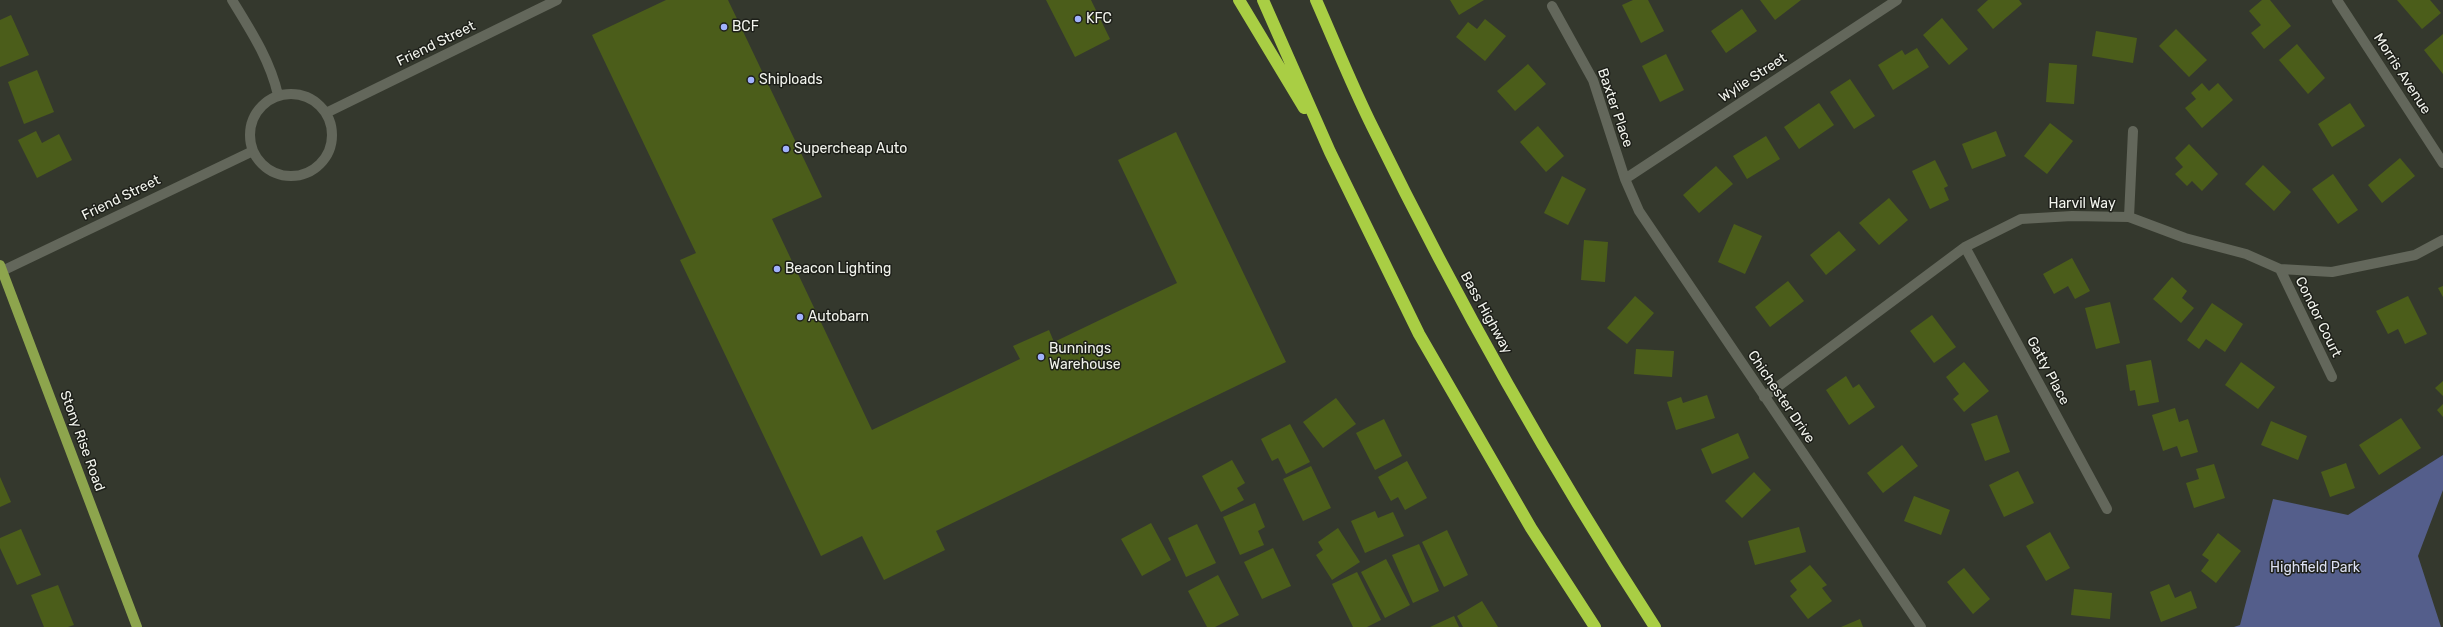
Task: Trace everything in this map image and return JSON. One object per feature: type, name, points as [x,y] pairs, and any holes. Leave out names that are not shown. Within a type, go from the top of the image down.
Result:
[{"type":"highway","points":[[1239,0],[1330,152]]},
{"type":"highway","points":[[1263,0],[1330,152],[1419,334],[1531,528],[1595,627]]},
{"type":"highway","name":"Bass Highway","points":[[1316,0],[1372,127],[1467,314],[1600,542],[1655,627]]},
{"type":"main road","name":"Stony Rise Road","points":[[1,268],[137,627]]},
{"type":"street","points":[[232,0],[258,42],[273,73],[278,95]]},
{"type":"street","name":"Friend Street","points":[[326,113],[557,0]]},
{"type":"street","name":"Wylie Street","points":[[1625,179],[1897,0]]},
{"type":"street","name":"Morris Avenue","points":[[2337,0],[2443,163]]},
{"type":"street","name":"Baxter Place","points":[[1552,6],[1593,80],[1625,179]]},
{"type":"street","points":[[292,93],[305,96],[317,103],[326,113],[331,126],[332,139],[329,153],[321,164],[310,172],[290,176],[271,171],[260,162],[253,151],[250,138],[251,124],[257,112],[266,102],[278,95],[292,93]]},
{"type":"street","points":[[2129,218],[2132,131]]},
{"type":"street","name":"Friend Street","points":[[1,268],[253,151]]},
{"type":"street","name":"Chichester Drive","points":[[1625,179],[1639,211],[1920,627]]},
{"type":"street","name":"Harvil Way","points":[[1764,397],[1965,247],[2021,219],[2072,216],[2129,218],[2185,238],[2246,254],[2280,269],[2332,272],[2416,255],[2443,240]]},
{"type":"street","name":"Gatty Place","points":[[1965,247],[2107,509]]},
{"type":"street","name":"Condor Court","points":[[2280,269],[2332,377]]},
{"type":"green space","name":"Highfield Park","points":[[2443,455],[2443,490],[2418,556],[2441,627],[2234,627],[2240,625],[2273,499],[2348,515]]},
{"type":"building","points":[[666,0],[728,0],[822,197],[772,219],[872,430],[1020,359],[1013,346],[1049,330],[1054,342],[1177,283],[1118,160],[1176,132],[1286,362],[936,531],[945,550],[884,580],[862,536],[821,556],[680,260],[696,253],[592,35]]},
{"type":"building","name":"KFC","points":[[1046,0],[1091,0],[1110,39],[1075,57]]},
{"type":"building","points":[[1450,0],[1484,0],[1459,15]]},
{"type":"building","points":[[1633,0],[1648,0],[1664,31],[1641,43],[1622,5]]},
{"type":"building","points":[[1760,0],[1801,0],[1775,20]]},
{"type":"building","points":[[1988,0],[2019,0],[2022,4],[1993,29],[1977,10]]},
{"type":"building","points":[[2262,0],[2270,0],[2291,26],[2264,49],[2251,33],[2261,25],[2249,11]]},
{"type":"building","points":[[2397,0],[2430,0],[2441,13],[2422,29]]},
{"type":"building","points":[[1742,9],[1757,31],[1726,53],[1711,31]]},
{"type":"building","points":[[11,15],[29,55],[0,67],[0,20]]},
{"type":"building","points":[[1942,18],[1968,49],[1949,65],[1923,35]]},
{"type":"building","points":[[1485,19],[1506,36],[1485,61],[1456,37],[1468,22],[1477,29]]},
{"type":"building","points":[[2176,29],[2207,60],[2189,77],[2159,46]]},
{"type":"building","points":[[2096,31],[2137,38],[2133,63],[2092,56]]},
{"type":"building","points":[[2443,34],[2443,74],[2424,50]]},
{"type":"building","points":[[2297,44],[2325,78],[2308,94],[2279,60]]},
{"type":"building","points":[[1917,48],[1929,67],[1893,90],[1878,65],[1902,50],[1905,55]]},
{"type":"building","points":[[1666,54],[1684,90],[1660,102],[1642,66]]},
{"type":"building","points":[[2049,63],[2077,65],[2074,104],[2046,102]]},
{"type":"building","points":[[1528,64],[1546,84],[1515,111],[1497,91]]},
{"type":"building","points":[[37,70],[54,112],[24,124],[8,82]]},
{"type":"building","points":[[1850,79],[1875,116],[1854,129],[1830,92]]},
{"type":"building","points":[[2202,83],[2209,91],[2218,83],[2233,100],[2202,128],[2185,108],[2196,99],[2191,93]]},
{"type":"building","points":[[1819,103],[1834,125],[1799,149],[1784,127]]},
{"type":"building","points":[[2350,103],[2365,126],[2332,147],[2318,124]]},
{"type":"building","points":[[2050,123],[2073,141],[2047,174],[2024,156]]},
{"type":"building","points":[[1538,126],[1564,156],[1546,172],[1520,142]]},
{"type":"building","points":[[36,131],[42,143],[59,134],[72,160],[37,178],[18,140]]},
{"type":"building","points":[[1996,131],[2006,156],[1972,169],[1962,144]]},
{"type":"building","points":[[1766,136],[1780,159],[1747,179],[1733,156]]},
{"type":"building","points":[[2189,144],[2218,174],[2202,191],[2192,181],[2187,186],[2175,174],[2183,167],[2175,158]]},
{"type":"building","points":[[2400,158],[2415,176],[2382,203],[2368,185]]},
{"type":"building","points":[[1935,160],[1948,186],[1944,188],[1949,200],[1930,209],[1912,171]]},
{"type":"building","points":[[2263,165],[2291,192],[2274,211],[2245,184]]},
{"type":"building","points":[[1716,166],[1733,184],[1699,213],[1683,195]]},
{"type":"building","points":[[2333,174],[2358,210],[2338,224],[2312,189]]},
{"type":"building","points":[[1562,176],[1586,189],[1568,225],[1544,213]]},
{"type":"building","points":[[1889,198],[1908,220],[1879,245],[1859,223]]},
{"type":"building","points":[[1734,224],[1762,236],[1745,274],[1718,262]]},
{"type":"building","points":[[1839,231],[1856,250],[1826,275],[1810,255]]},
{"type":"building","points":[[1584,240],[1608,242],[1605,282],[1581,280]]},
{"type":"building","points":[[2072,258],[2090,291],[2075,299],[2068,286],[2054,294],[2043,274]]},
{"type":"building","points":[[2172,277],[2187,291],[2182,298],[2194,308],[2181,323],[2153,299]]},
{"type":"building","points":[[1788,281],[1804,301],[1770,327],[1755,307]]},
{"type":"building","points":[[2443,286],[2443,297],[2438,288]]},
{"type":"building","points":[[1635,296],[1654,313],[1627,344],[1607,328]]},
{"type":"building","points":[[2408,296],[2427,334],[2405,344],[2398,329],[2388,334],[2376,311]]},
{"type":"building","points":[[2110,302],[2120,343],[2096,349],[2085,308]]},
{"type":"building","points":[[2212,303],[2243,324],[2225,352],[2206,339],[2199,349],[2187,340]]},
{"type":"building","points":[[1932,315],[1956,347],[1934,363],[1910,331]]},
{"type":"building","points":[[1636,349],[1674,351],[1672,377],[1634,374]]},
{"type":"building","points":[[2151,360],[2159,402],[2138,406],[2135,390],[2130,391],[2126,365]]},
{"type":"building","points":[[1964,362],[1989,391],[1964,412],[1953,399],[1959,394],[1946,377]]},
{"type":"building","points":[[2241,362],[2275,387],[2258,409],[2225,385]]},
{"type":"building","points":[[1846,376],[1853,388],[1859,384],[1875,407],[1849,425],[1826,390]]},
{"type":"building","points":[[2443,381],[2443,396],[2435,388]]},
{"type":"building","points":[[1707,395],[1715,418],[1676,430],[1667,402],[1681,397],[1683,403]]},
{"type":"building","points":[[1336,398],[1356,424],[1323,448],[1303,422]]},
{"type":"building","points":[[2443,404],[2443,417],[2437,410]]},
{"type":"building","points":[[2175,408],[2179,422],[2188,419],[2198,452],[2181,457],[2177,446],[2163,451],[2152,415]]},
{"type":"building","points":[[1997,415],[2010,452],[1985,461],[1971,424]]},
{"type":"building","points":[[2401,418],[2421,448],[2379,475],[2359,445]]},
{"type":"building","points":[[1384,419],[1402,456],[1375,470],[1356,433]]},
{"type":"building","points":[[2271,421],[2307,436],[2298,460],[2261,445]]},
{"type":"building","points":[[1290,424],[1310,462],[1286,474],[1278,458],[1272,461],[1261,439]]},
{"type":"building","points":[[1738,433],[1749,458],[1712,474],[1701,449]]},
{"type":"building","points":[[1902,445],[1918,466],[1883,493],[1867,473]]},
{"type":"building","points":[[1232,460],[1245,483],[1237,488],[1244,500],[1221,512],[1202,476]]},
{"type":"building","points":[[1407,461],[1427,498],[1405,510],[1398,497],[1391,501],[1378,477]]},
{"type":"building","points":[[2346,463],[2355,488],[2330,497],[2321,472]]},
{"type":"building","points":[[2214,464],[2225,498],[2194,508],[2186,483],[2199,479],[2196,469]]},
{"type":"building","points":[[1311,466],[1331,508],[1303,521],[1283,479]]},
{"type":"building","points":[[2018,471],[2034,503],[2004,517],[1989,485]]},
{"type":"building","points":[[1754,472],[1771,490],[1742,518],[1725,501]]},
{"type":"building","points":[[0,477],[11,502],[0,507]]},
{"type":"building","points":[[1914,496],[1950,510],[1941,535],[1904,521]]},
{"type":"building","points":[[1255,503],[1265,527],[1258,531],[1264,545],[1240,555],[1223,517]]},
{"type":"building","points":[[1375,511],[1378,518],[1393,512],[1404,536],[1365,553],[1351,521]]},
{"type":"building","points":[[1151,523],[1171,560],[1142,576],[1121,539]]},
{"type":"building","points":[[1197,524],[1216,563],[1186,577],[1168,538]]},
{"type":"building","points":[[1799,527],[1806,552],[1755,565],[1748,541]]},
{"type":"building","points":[[1338,528],[1360,562],[1332,580],[1316,555],[1323,550],[1318,542]]},
{"type":"building","points":[[21,529],[41,575],[17,585],[0,548],[0,538]]},
{"type":"building","points":[[1447,530],[1468,575],[1444,587],[1422,542]]},
{"type":"building","points":[[2050,532],[2070,568],[2046,581],[2026,546]]},
{"type":"building","points":[[2218,533],[2241,551],[2216,583],[2201,571],[2209,560],[2202,555]]},
{"type":"building","points":[[1419,544],[1439,591],[1413,603],[1392,555]]},
{"type":"building","points":[[1273,548],[1291,586],[1262,599],[1244,562]]},
{"type":"building","points":[[1386,559],[1410,605],[1385,618],[1361,572]]},
{"type":"building","points":[[1810,565],[1827,585],[1822,588],[1832,601],[1808,619],[1790,596],[1797,590],[1790,581]]},
{"type":"building","points":[[1964,568],[1990,599],[1973,614],[1947,582]]},
{"type":"building","points":[[1357,572],[1381,620],[1367,627],[1353,627],[1332,584]]},
{"type":"building","points":[[1218,575],[1239,615],[1215,627],[1207,627],[1188,591]]},
{"type":"building","points":[[2169,584],[2175,598],[2191,591],[2197,608],[2161,622],[2150,592]]},
{"type":"building","points":[[58,585],[74,625],[68,627],[44,627],[31,595]]},
{"type":"building","points":[[2074,589],[2112,593],[2110,619],[2071,615]]},
{"type":"building","points":[[1482,601],[1498,627],[1463,627],[1457,616]]},
{"type":"building","points":[[1454,616],[1459,627],[1430,627]]},
{"type":"building","points":[[1860,619],[1863,627],[1841,627]]},
{"type":"place","name":"KFC","points":[[1078,19]]},
{"type":"place","name":"BCF","points":[[724,27]]},
{"type":"place","name":"Shiploads","points":[[751,80]]},
{"type":"place","name":"Supercheap Auto","points":[[786,149]]},
{"type":"place","name":"Beacon Lighting","points":[[777,269]]},
{"type":"place","name":"Autobarn","points":[[800,317]]},
{"type":"place","name":"Bunnings Warehouse","points":[[1041,357]]}]
